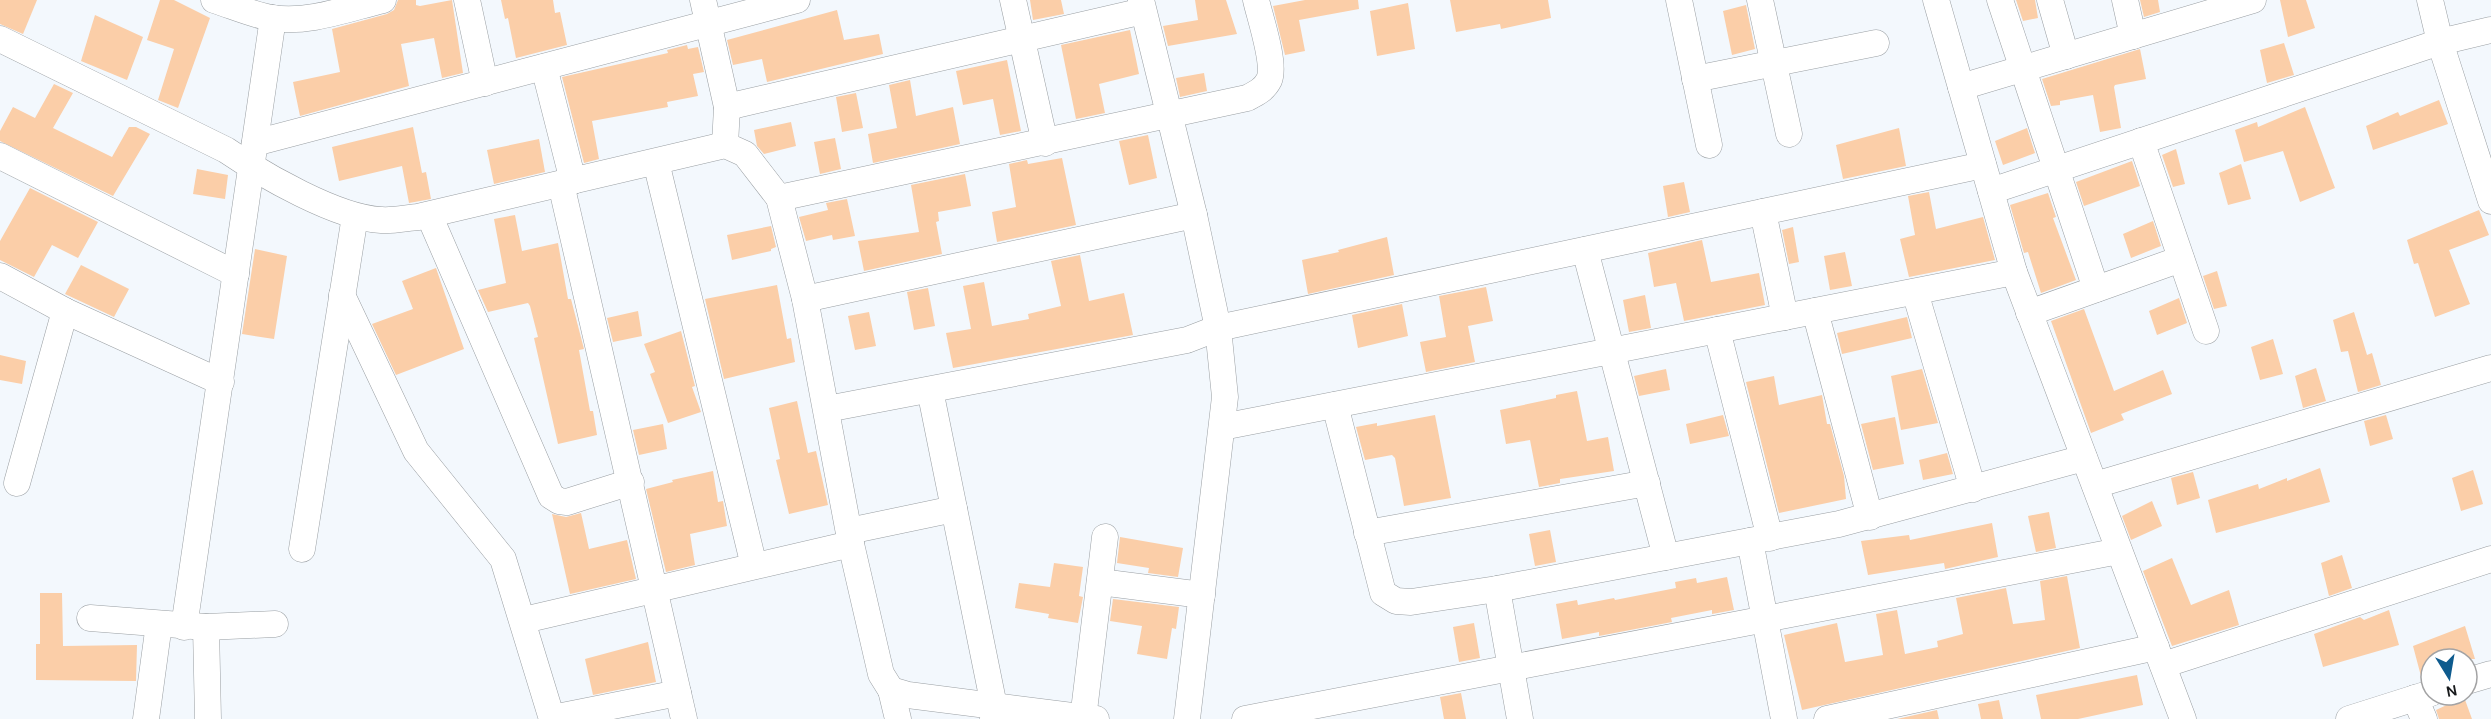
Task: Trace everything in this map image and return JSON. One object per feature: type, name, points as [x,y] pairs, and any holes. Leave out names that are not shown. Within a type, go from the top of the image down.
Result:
[{"type":"street","points":[[214,0],[273,18],[316,16],[373,1]]},
{"type":"street","points":[[467,0],[485,83]]},
{"type":"street","points":[[253,155],[544,67],[706,12],[797,0]]},
{"type":"street","points":[[1013,0],[1045,143]]},
{"type":"street","points":[[779,198],[1247,98],[1261,91],[1269,80],[1271,65],[1256,0]]},
{"type":"street","points":[[1679,0],[1709,145]]},
{"type":"street","points":[[1760,0],[1789,134]]},
{"type":"street","points":[[1936,0],[2014,272],[2183,719]]},
{"type":"street","points":[[2000,0],[2096,289]]},
{"type":"street","points":[[2050,0],[2066,56]]},
{"type":"street","points":[[2125,0],[2133,36]]},
{"type":"street","points":[[1961,87],[2133,36],[2205,7],[2253,0]]},
{"type":"street","points":[[2430,0],[2440,42],[2491,201]]},
{"type":"street","points":[[727,107],[1021,39],[1142,5],[1171,116],[1218,328],[1225,397],[1187,719]]},
{"type":"street","points":[[706,12],[727,107],[725,146]]},
{"type":"street","points":[[146,719],[183,626],[221,382],[273,18]]},
{"type":"street","points":[[1991,191],[2440,42],[2491,30]]},
{"type":"street","points":[[1695,79],[1876,43]]},
{"type":"street","points":[[1,46],[226,150],[253,155],[355,216],[383,221],[429,214],[725,146],[746,154],[779,198],[805,299],[850,538],[881,675],[891,690],[898,719]]},
{"type":"street","points":[[544,67],[631,482],[684,719]]},
{"type":"street","points":[[2141,141],[2206,331]]},
{"type":"street","points":[[0,156],[236,274]]},
{"type":"street","points":[[656,162],[754,566]]},
{"type":"street","points":[[827,410],[1187,340],[1218,328],[1983,165]]},
{"type":"street","points":[[1763,212],[1785,317]]},
{"type":"street","points":[[429,214],[551,496],[559,501],[567,502],[631,482]]},
{"type":"street","points":[[805,299],[1194,215]]},
{"type":"street","points":[[302,549],[355,216]]},
{"type":"street","points":[[1585,250],[1666,557]]},
{"type":"street","points":[[2029,313],[2181,259]]},
{"type":"street","points":[[1222,427],[2014,272]]},
{"type":"street","points":[[0,276],[65,311],[221,382]]},
{"type":"street","points":[[1915,292],[1973,489]]},
{"type":"street","points":[[342,295],[416,451],[503,559],[524,620],[552,718],[678,693]]},
{"type":"street","points":[[17,483],[65,311]]},
{"type":"street","points":[[1815,311],[1870,517]]},
{"type":"street","points":[[1717,330],[1760,540],[1766,619],[1784,719]]},
{"type":"street","points":[[2095,484],[2491,368]]},
{"type":"street","points":[[930,390],[994,712]]},
{"type":"street","points":[[1335,405],[1383,593],[1396,601],[1411,602],[1497,589],[1760,540],[1870,517],[2084,458]]},
{"type":"street","points":[[1367,533],[1647,483]]},
{"type":"street","points":[[524,620],[754,566],[954,509]]},
{"type":"street","points":[[891,690],[994,712],[1088,718],[1105,537]]},
{"type":"street","points":[[1245,719],[2119,551]]},
{"type":"street","points":[[1827,719],[2159,656],[2491,559]]},
{"type":"street","points":[[1100,582],[1202,595]]},
{"type":"street","points":[[1497,589],[1520,719]]},
{"type":"street","points":[[90,618],[183,626],[275,624]]},
{"type":"street","points":[[183,626],[208,719]]},
{"type":"street","points":[[2349,719],[2419,704]]},
{"type":"building","points":[[0,0],[37,0],[23,34],[0,24]]},
{"type":"building","points":[[160,0],[174,0],[210,18],[178,108],[158,100],[174,49],[147,40]]},
{"type":"building","points":[[398,0],[416,0],[416,5],[420,6],[452,0],[463,73],[442,78],[434,38],[401,44],[409,86],[300,116],[293,82],[340,72],[332,29],[387,14],[394,10]]},
{"type":"building","points":[[501,0],[553,0],[555,13],[560,12],[567,45],[516,58],[508,18],[505,19]]},
{"type":"building","points":[[1030,0],[1061,0],[1064,14],[1033,20]]},
{"type":"building","points":[[1195,0],[1226,0],[1237,34],[1168,46],[1163,26],[1198,20]]},
{"type":"building","points":[[1305,0],[1358,0],[1359,9],[1299,20],[1305,51],[1285,55],[1273,6]]},
{"type":"building","points":[[1450,0],[1548,0],[1551,18],[1501,29],[1500,24],[1456,32]]},
{"type":"building","points":[[2016,0],[2035,0],[2038,18],[2023,21]]},
{"type":"building","points":[[2140,0],[2158,0],[2160,12],[2144,17]]},
{"type":"building","points":[[2280,0],[2306,0],[2315,28],[2288,37]]},
{"type":"building","points":[[1408,3],[1415,49],[1377,56],[1370,11]]},
{"type":"building","points":[[1746,5],[1755,49],[1732,55],[1723,11]]},
{"type":"building","points":[[837,10],[844,40],[879,34],[883,54],[767,82],[762,59],[733,65],[727,40]]},
{"type":"building","points":[[95,15],[143,37],[127,80],[81,61]]},
{"type":"building","points":[[1130,30],[1139,74],[1099,84],[1105,113],[1076,119],[1061,45]]},
{"type":"building","points":[[2284,43],[2294,75],[2267,83],[2260,50]]},
{"type":"building","points":[[687,45],[688,49],[698,47],[704,72],[693,74],[698,96],[667,102],[668,107],[592,121],[599,159],[584,163],[562,77],[668,53],[667,50]]},
{"type":"building","points":[[2140,49],[2146,79],[2114,87],[2121,128],[2100,132],[2093,95],[2060,101],[2060,105],[2051,106],[2042,79]]},
{"type":"building","points":[[1007,60],[1021,131],[1000,135],[993,99],[963,105],[956,71]]},
{"type":"building","points":[[1204,73],[1207,91],[1180,97],[1176,78]]},
{"type":"building","points":[[910,80],[916,116],[953,107],[960,144],[873,163],[868,134],[897,128],[889,85]]},
{"type":"building","points":[[54,84],[73,93],[53,128],[112,157],[129,127],[136,127],[150,134],[113,196],[0,141],[0,131],[13,107],[35,118]]},
{"type":"building","points":[[856,93],[863,128],[842,132],[836,97]]},
{"type":"building","points":[[2439,100],[2448,124],[2373,150],[2366,126],[2398,112],[2400,116]]},
{"type":"building","points":[[2305,107],[2335,188],[2300,202],[2283,151],[2244,162],[2235,130],[2257,122],[2258,127]]},
{"type":"building","points":[[791,122],[796,146],[764,154],[757,146],[754,130]]},
{"type":"building","points":[[413,127],[422,173],[426,172],[431,199],[409,203],[402,166],[339,181],[332,147]]},
{"type":"building","points":[[1899,128],[1906,166],[1843,179],[1836,145]]},
{"type":"building","points":[[2027,128],[2035,153],[2003,165],[1995,141]]},
{"type":"building","points":[[1148,135],[1157,178],[1129,185],[1119,141]]},
{"type":"building","points":[[835,138],[841,169],[820,174],[814,142]]},
{"type":"building","points":[[539,139],[545,172],[494,184],[487,150]]},
{"type":"building","points":[[2176,149],[2185,184],[2173,187],[2162,155]]},
{"type":"building","points":[[1062,158],[1076,225],[997,242],[992,212],[1016,207],[1009,164],[1027,160],[1028,164]]},
{"type":"building","points":[[2132,161],[2140,186],[2084,206],[2076,182]]},
{"type":"building","points":[[2241,164],[2251,199],[2228,205],[2219,173]]},
{"type":"building","points":[[197,169],[228,175],[225,199],[193,194]]},
{"type":"building","points":[[965,174],[971,206],[938,212],[939,221],[936,222],[942,254],[864,271],[858,241],[919,232],[911,185]]},
{"type":"building","points":[[1684,182],[1690,212],[1668,217],[1663,186]]},
{"type":"building","points":[[30,188],[98,222],[78,258],[52,245],[34,277],[0,260],[0,241]]},
{"type":"building","points":[[1929,192],[1936,229],[1983,217],[1995,260],[1909,277],[1900,239],[1915,235],[1908,196]]},
{"type":"building","points":[[2048,193],[2056,217],[2053,218],[2076,280],[2041,293],[2028,252],[2024,253],[2010,205]]},
{"type":"building","points":[[847,199],[855,236],[833,240],[832,235],[806,241],[799,217],[828,210],[826,203]]},
{"type":"building","points":[[2479,210],[2489,235],[2449,250],[2470,304],[2435,317],[2418,263],[2414,264],[2407,240]]},
{"type":"building","points":[[515,215],[522,251],[558,243],[568,299],[571,299],[584,349],[579,350],[590,411],[593,411],[597,435],[558,444],[534,338],[538,337],[530,306],[528,303],[488,312],[478,290],[506,283],[494,219]]},
{"type":"building","points":[[2153,221],[2161,246],[2131,258],[2123,234]]},
{"type":"building","points":[[771,226],[776,247],[771,251],[732,260],[727,235]]},
{"type":"building","points":[[1793,227],[1799,262],[1789,264],[1782,230]]},
{"type":"building","points":[[1387,237],[1394,275],[1308,294],[1302,260],[1339,252],[1338,250]]},
{"type":"building","points":[[1702,240],[1711,282],[1759,273],[1765,305],[1684,321],[1676,283],[1654,287],[1648,253]]},
{"type":"building","points":[[255,249],[287,256],[274,339],[242,334]]},
{"type":"building","points":[[1845,252],[1852,286],[1830,290],[1824,256]]},
{"type":"building","points":[[1080,255],[1089,301],[1124,293],[1133,335],[953,368],[946,333],[971,329],[963,286],[984,282],[992,326],[1029,319],[1028,314],[1061,306],[1051,261]]},
{"type":"building","points":[[81,265],[129,289],[114,317],[65,294]]},
{"type":"building","points":[[436,268],[464,349],[396,375],[372,324],[413,309],[402,281]]},
{"type":"building","points":[[2217,271],[2227,306],[2214,309],[2203,276]]},
{"type":"building","points":[[777,285],[787,339],[791,338],[795,362],[724,379],[705,299]]},
{"type":"building","points":[[1486,287],[1493,321],[1468,326],[1475,362],[1426,372],[1420,342],[1446,337],[1439,296]]},
{"type":"building","points":[[928,288],[935,326],[914,330],[907,292]]},
{"type":"building","points":[[1645,295],[1651,328],[1629,332],[1623,300]]},
{"type":"building","points":[[2179,298],[2187,323],[2157,335],[2149,311]]},
{"type":"building","points":[[1402,304],[1408,336],[1358,348],[1352,315]]},
{"type":"building","points":[[2084,309],[2114,391],[2163,370],[2172,394],[2121,414],[2124,420],[2091,433],[2051,321]]},
{"type":"building","points":[[638,311],[642,336],[613,342],[607,318]]},
{"type":"building","points":[[869,312],[876,346],[855,350],[848,316]]},
{"type":"building","points":[[2354,312],[2367,355],[2372,353],[2381,385],[2358,392],[2348,351],[2341,352],[2333,320]]},
{"type":"building","points":[[1907,317],[1912,338],[1842,354],[1837,333]]},
{"type":"building","points":[[681,331],[695,386],[692,387],[701,412],[668,423],[650,374],[655,372],[644,344]]},
{"type":"building","points":[[2273,339],[2283,374],[2260,380],[2251,347]]},
{"type":"building","points":[[0,355],[26,361],[22,384],[0,380]]},
{"type":"building","points":[[2316,368],[2326,401],[2303,408],[2295,376]]},
{"type":"building","points":[[1666,369],[1670,390],[1639,396],[1634,376]]},
{"type":"building","points":[[1922,369],[1938,423],[1901,430],[1891,376]]},
{"type":"building","points":[[1774,376],[1779,405],[1822,395],[1827,424],[1830,424],[1844,476],[1846,499],[1779,513],[1746,382]]},
{"type":"building","points":[[1577,391],[1587,441],[1608,437],[1614,471],[1560,479],[1560,483],[1539,487],[1530,440],[1506,444],[1500,410]]},
{"type":"building","points":[[797,401],[808,453],[816,451],[828,505],[789,514],[776,460],[780,459],[769,408]]},
{"type":"building","points":[[1435,415],[1451,498],[1404,506],[1395,458],[1392,455],[1365,460],[1356,427],[1377,423],[1377,426]]},
{"type":"building","points":[[1723,415],[1729,436],[1690,444],[1686,424]]},
{"type":"building","points":[[2386,415],[2393,439],[2370,446],[2364,421]]},
{"type":"building","points":[[1895,417],[1904,464],[1873,470],[1861,424]]},
{"type":"building","points":[[663,424],[667,449],[639,455],[633,430]]},
{"type":"building","points":[[1947,453],[1953,474],[1923,480],[1919,460]]},
{"type":"building","points":[[2320,468],[2330,502],[2216,533],[2208,500],[2258,484],[2259,489],[2287,478],[2287,481]]},
{"type":"building","points":[[2473,470],[2483,504],[2461,511],[2452,478]]},
{"type":"building","points":[[713,471],[718,502],[723,501],[727,526],[690,534],[695,565],[666,572],[646,489],[673,482],[672,480]]},
{"type":"building","points":[[2193,472],[2200,498],[2177,505],[2171,478]]},
{"type":"building","points":[[2152,501],[2162,526],[2131,540],[2122,516]]},
{"type":"building","points":[[2049,512],[2056,548],[2036,552],[2028,516]]},
{"type":"building","points":[[581,513],[589,549],[627,540],[636,579],[570,594],[552,514],[566,517]]},
{"type":"building","points":[[1992,523],[1998,557],[1945,569],[1944,563],[1868,575],[1861,541],[1909,535],[1910,540]]},
{"type":"building","points":[[1550,530],[1556,562],[1535,566],[1529,534]]},
{"type":"building","points":[[1120,537],[1183,548],[1178,577],[1148,573],[1149,568],[1117,563]]},
{"type":"building","points":[[2342,555],[2352,588],[2329,596],[2321,563]]},
{"type":"building","points":[[2172,558],[2191,605],[2229,590],[2239,625],[2172,646],[2143,571]]},
{"type":"building","points":[[1054,563],[1083,567],[1079,596],[1083,597],[1078,623],[1048,618],[1049,614],[1015,608],[1019,583],[1050,587]]},
{"type":"building","points":[[2067,576],[2080,648],[1802,710],[1784,635],[1837,623],[1845,662],[1883,655],[1876,614],[1897,610],[1905,654],[1938,647],[1937,641],[1963,634],[1956,598],[2006,588],[2013,624],[2045,620],[2040,581]]},
{"type":"building","points":[[1727,577],[1734,610],[1712,614],[1712,610],[1671,618],[1672,622],[1599,636],[1599,632],[1562,639],[1556,604],[1577,600],[1578,605],[1614,598],[1615,600],[1676,588],[1675,582],[1696,578],[1697,583]]},
{"type":"building","points":[[40,593],[62,593],[63,646],[137,645],[136,681],[36,680],[36,644],[40,644]]},
{"type":"building","points":[[1113,599],[1179,607],[1176,629],[1172,628],[1167,659],[1137,654],[1142,626],[1110,621]]},
{"type":"building","points":[[2389,610],[2399,645],[2323,667],[2314,634],[2360,617],[2364,620]]},
{"type":"building","points":[[1474,623],[1480,658],[1459,662],[1453,627]]},
{"type":"building","points":[[2465,626],[2471,647],[2419,647],[2419,669],[2413,646]]},
{"type":"building","points":[[648,642],[656,682],[593,695],[585,659]]},
{"type":"building","points":[[2137,675],[2143,705],[2078,719],[2041,719],[2036,695]]},
{"type":"building","points":[[1461,693],[1466,719],[1444,719],[1440,697]]},
{"type":"building","points":[[1999,700],[2003,719],[1981,719],[1978,704]]},
{"type":"building","points":[[2442,707],[2468,707],[2472,719],[2439,719],[2436,710]]},
{"type":"building","points":[[1937,710],[1939,719],[1897,719]]}]
